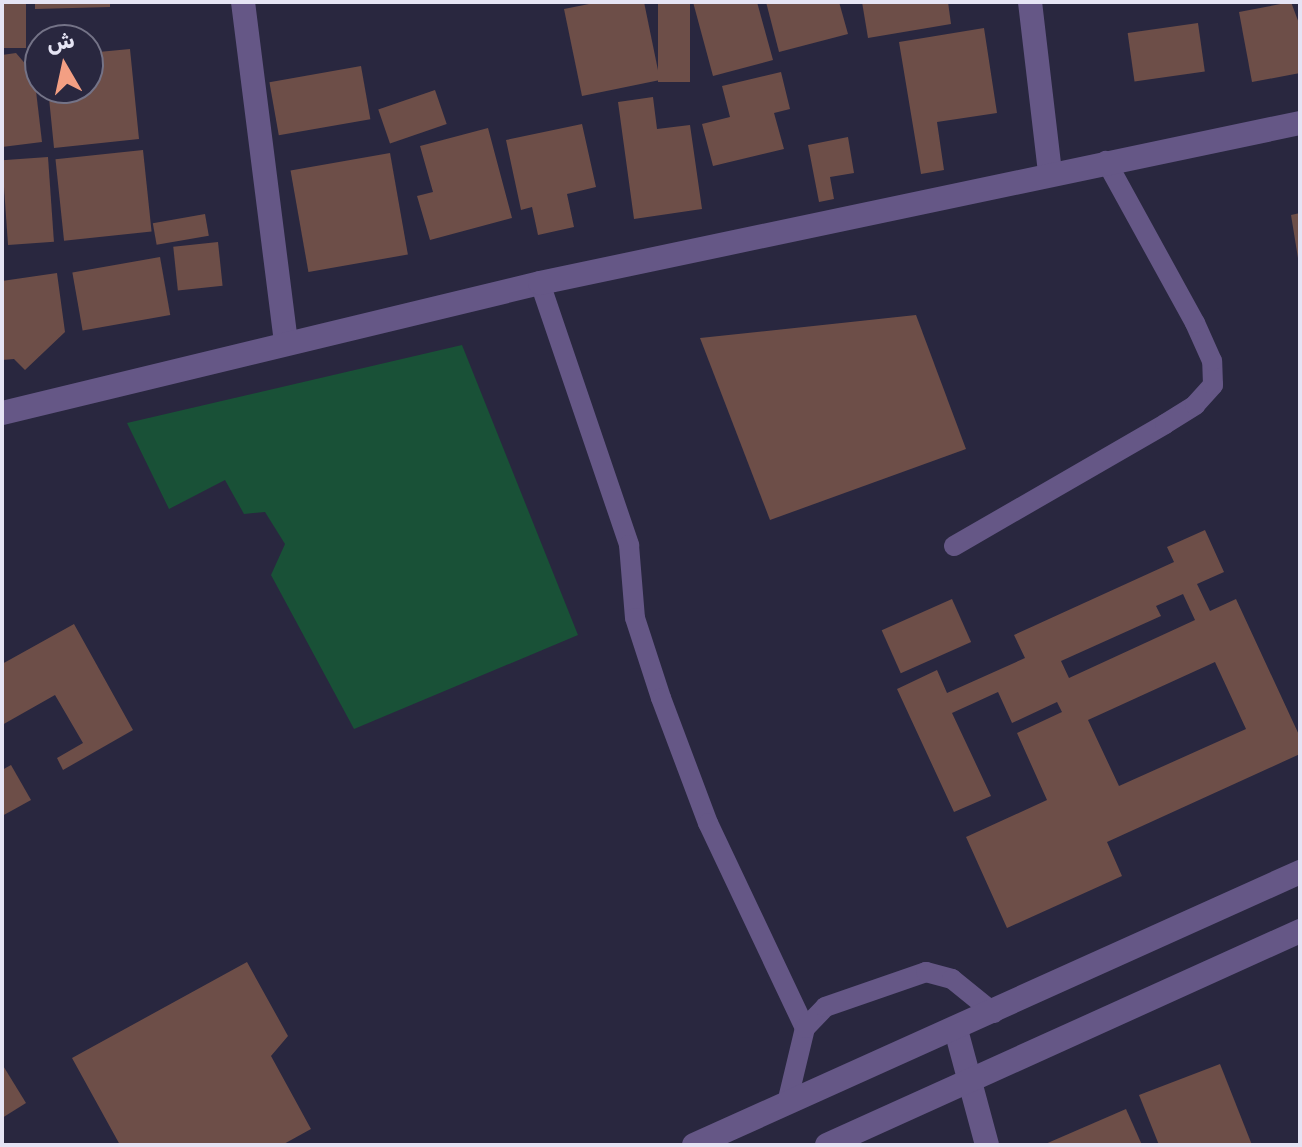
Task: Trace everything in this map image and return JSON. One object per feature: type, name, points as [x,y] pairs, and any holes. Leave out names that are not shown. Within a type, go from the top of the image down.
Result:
[{"type":"street","points":[[243,2],[286,342]]},
{"type":"street","points":[[1030,2],[1050,172]]},
{"type":"street","points":[[2,413],[540,283],[1050,172],[1300,123]]},
{"type":"street","points":[[694,1145],[994,1013],[1300,872]]},
{"type":"street","points":[[827,1145],[1300,931]]},
{"type":"street","points":[[956,1030],[987,1145]]},
{"type":"lane","points":[[954,546],[1165,424],[1195,405],[1213,385],[1212,361],[1195,323],[1106,161]]},
{"type":"lane","points":[[540,283],[629,545],[635,618],[661,698],[708,823],[805,1028]]},
{"type":"lane","points":[[787,1103],[805,1028],[825,1007],[926,972],[952,979],[994,1013]]},
{"type":"green space","points":[[462,345],[578,635],[354,729],[271,575],[285,544],[265,512],[244,514],[225,480],[169,509],[127,423]]},
{"type":"building","points":[[2,2],[26,2],[24,48],[2,48]]},
{"type":"building","points":[[35,2],[110,2],[110,7],[35,9]]},
{"type":"building","points":[[599,2],[644,2],[660,80],[582,96],[564,9]]},
{"type":"building","points":[[658,2],[690,2],[690,82],[658,82]]},
{"type":"building","points":[[693,2],[757,2],[773,60],[713,76]]},
{"type":"building","points":[[766,2],[839,2],[848,34],[779,52]]},
{"type":"building","points":[[862,2],[948,2],[951,24],[868,38]]},
{"type":"building","points":[[1291,2],[1300,26],[1300,73],[1252,82],[1239,12]]},
{"type":"building","points":[[1198,23],[1205,72],[1135,81],[1128,33]]},
{"type":"building","points":[[984,28],[997,113],[937,122],[944,170],[921,174],[899,42]]},
{"type":"building","points":[[130,49],[139,139],[54,148],[50,104],[104,104],[104,51]]},
{"type":"building","points":[[16,53],[24,62],[24,104],[38,104],[42,142],[2,147],[2,55]]},
{"type":"building","points":[[361,66],[370,119],[279,135],[269,82]]},
{"type":"building","points":[[781,72],[790,109],[774,113],[784,149],[713,166],[702,124],[730,117],[722,86]]},
{"type":"building","points":[[435,90],[447,124],[390,144],[378,110]]},
{"type":"building","points":[[653,97],[657,129],[690,125],[702,209],[634,219],[618,102]]},
{"type":"building","points":[[582,124],[596,187],[567,194],[574,227],[538,235],[532,207],[521,210],[506,140]]},
{"type":"building","points":[[488,128],[512,218],[430,240],[417,196],[433,192],[420,146]]},
{"type":"building","points":[[848,137],[854,173],[830,177],[834,199],[819,202],[808,145]]},
{"type":"building","points":[[143,150],[152,232],[64,241],[55,159]]},
{"type":"building","points":[[390,153],[408,254],[308,272],[291,171]]},
{"type":"building","points":[[48,157],[54,242],[8,245],[2,160]]},
{"type":"building","points":[[1300,213],[1300,258],[1298,258],[1291,215]]},
{"type":"building","points":[[205,214],[209,236],[157,245],[153,223]]},
{"type":"building","points":[[218,242],[223,286],[178,290],[173,247]]},
{"type":"building","points":[[160,257],[170,315],[83,331],[72,272]]},
{"type":"building","points":[[57,273],[65,332],[25,370],[14,359],[2,360],[2,281]]},
{"type":"building","points":[[916,315],[966,449],[770,520],[700,338]]},
{"type":"building","points":[[1205,530],[1224,572],[1197,584],[1210,611],[1236,599],[1300,737],[1300,754],[1107,842],[1122,876],[1007,928],[966,837],[1047,800],[1017,733],[1062,712],[1057,702],[1012,723],[998,692],[952,713],[991,796],[954,812],[897,689],[937,670],[947,693],[1025,658],[1014,635],[1174,562],[1167,547]],"holes":[[[1183,594],[1195,620],[1069,678],[1061,661],[1161,616],[1156,606]],[[1215,662],[1246,729],[1119,786],[1088,720]]]},
{"type":"building","points":[[952,599],[971,642],[901,673],[882,630]]},
{"type":"building","points":[[74,624],[133,730],[63,770],[57,758],[83,743],[55,695],[2,725],[2,664]]},
{"type":"building","points":[[11,765],[31,800],[2,816],[2,770]]},
{"type":"building","points":[[247,962],[288,1036],[271,1056],[311,1129],[282,1145],[120,1145],[72,1058]]},
{"type":"building","points":[[2,1064],[26,1103],[2,1118]]},
{"type":"building","points":[[1220,1064],[1252,1145],[1159,1145],[1139,1095]]},
{"type":"building","points":[[1126,1109],[1142,1145],[1043,1145]]}]
